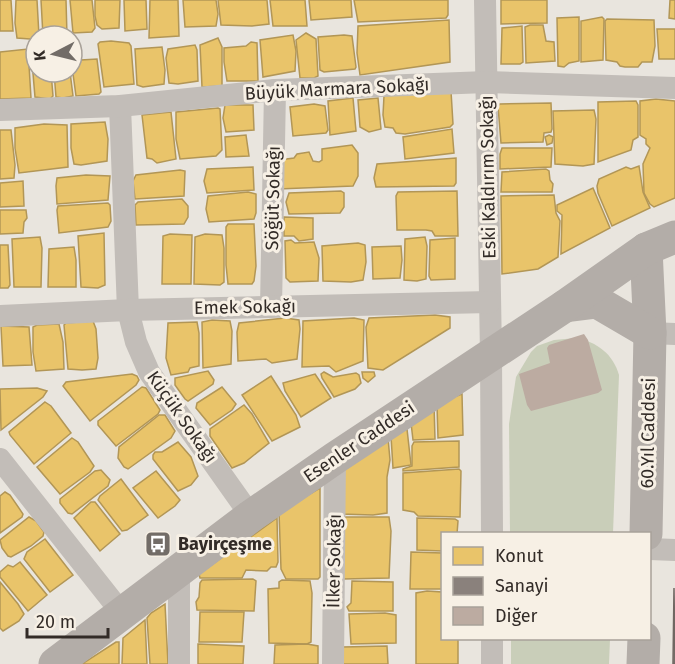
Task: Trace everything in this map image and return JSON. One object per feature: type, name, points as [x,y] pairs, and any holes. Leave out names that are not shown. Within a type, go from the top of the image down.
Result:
[{"type":"main road","name":"Esenler Caddesi","points":[[55,664],[251,516],[335,458],[565,306],[646,249],[675,237]]},
{"type":"main road","name":"60.Yıl Caddesi","points":[[646,249],[662,334],[646,532]]},
{"type":"main road","points":[[565,306],[597,302],[662,334]]},
{"type":"main road","points":[[643,664],[644,640]]},
{"type":"street","name":"Eski Kaldırım Sokağı","points":[[485,0],[492,532]]},
{"type":"street","name":"Büyük Marmara Sokağı","points":[[0,110],[120,106],[275,90],[487,82],[675,88]]},
{"type":"street","name":"Söğüt Sokağı","points":[[271,307],[275,90]]},
{"type":"street","name":"Küçük Sokağı","points":[[120,106],[128,310],[136,342],[149,372],[251,516]]},
{"type":"street","name":"Emek Sokağı","points":[[0,316],[128,310],[490,302]]},
{"type":"street","name":"İlker Sokağı","points":[[333,664],[335,458]]},
{"type":"street","points":[[0,459],[121,612]]},
{"type":"street","points":[[651,549],[675,550]]},
{"type":"street","points":[[179,570],[179,664]]},
{"type":"street","points":[[492,640],[492,664]]},
{"type":"green space","points":[[576,338],[597,346],[613,361],[619,375],[613,532],[510,532],[509,424],[516,377],[537,346],[554,340]]},
{"type":"green space","points":[[511,640],[610,640],[609,664],[511,664]]},
{"type":"building: Konut","points":[[0,0],[11,0],[13,31],[0,31]]},
{"type":"building: Konut","points":[[16,0],[37,0],[38,24],[24,24],[24,39],[17,38]]},
{"type":"building: Konut","points":[[41,0],[66,0],[67,24],[42,24]]},
{"type":"building: Konut","points":[[70,0],[92,0],[95,28],[92,32],[84,32],[84,24],[72,24]]},
{"type":"building: Konut","points":[[95,0],[120,0],[119,28],[102,29],[97,25]]},
{"type":"building: Konut","points":[[124,0],[146,0],[147,29],[125,31]]},
{"type":"building: Konut","points":[[150,0],[178,0],[179,36],[149,38]]},
{"type":"building: Konut","points":[[183,0],[216,0],[218,14],[216,26],[185,27]]},
{"type":"building: Konut","points":[[218,0],[267,0],[269,24],[221,25]]},
{"type":"building: Konut","points":[[270,0],[305,0],[307,26],[273,26]]},
{"type":"building: Konut","points":[[309,0],[351,0],[352,17],[311,20]]},
{"type":"building: Konut","points":[[354,0],[448,0],[448,15],[446,18],[358,22]]},
{"type":"building: Konut","points":[[501,0],[547,0],[547,23],[501,24]]},
{"type":"building: Konut","points":[[670,0],[675,0],[675,19],[669,18]]},
{"type":"building: Konut","points":[[579,17],[579,61],[569,63],[564,67],[558,66],[557,18]]},
{"type":"building: Konut","points":[[602,17],[604,19],[603,60],[581,62],[581,21]]},
{"type":"building: Konut","points":[[607,19],[654,20],[655,46],[652,62],[642,62],[638,67],[625,67],[620,66],[617,62],[606,60],[605,21]]},
{"type":"building: Konut","points":[[449,20],[450,62],[360,75],[357,53],[358,26]]},
{"type":"building: Konut","points":[[543,25],[546,41],[554,42],[555,61],[526,63],[525,27]]},
{"type":"building: Konut","points":[[522,26],[523,62],[501,64],[502,28]]},
{"type":"building: Konut","points":[[657,29],[675,29],[675,59],[659,59]]},
{"type":"building: Konut","points":[[306,33],[316,39],[318,76],[314,78],[300,78],[296,40]]},
{"type":"building: Konut","points":[[293,35],[296,51],[295,71],[263,77],[260,40]]},
{"type":"building: Konut","points":[[352,36],[355,69],[324,72],[320,70],[318,37]]},
{"type":"building: Konut","points":[[218,38],[222,47],[222,86],[202,87],[200,45]]},
{"type":"building: Konut","points":[[111,41],[129,43],[131,46],[134,84],[104,87],[98,44]]},
{"type":"building: Konut","points":[[251,42],[257,43],[258,81],[227,81],[224,48],[246,46]]},
{"type":"building: Konut","points":[[195,45],[198,81],[169,83],[166,58],[168,49]]},
{"type":"building: Konut","points":[[162,47],[164,84],[143,87],[137,85],[135,49]]},
{"type":"building: Konut","points":[[24,49],[24,84],[30,84],[31,98],[0,99],[0,52]]},
{"type":"building: Konut","points":[[97,59],[101,92],[99,94],[76,96],[74,84],[84,84],[84,60]]},
{"type":"building: Konut","points":[[34,84],[52,84],[53,96],[50,99],[35,97]]},
{"type":"building: Konut","points":[[55,84],[72,84],[73,96],[56,97]]},
{"type":"building: Konut","points":[[451,91],[453,124],[450,127],[405,134],[396,133],[393,128],[385,127],[384,96]]},
{"type":"building: Konut","points":[[353,98],[356,131],[330,135],[328,101]]},
{"type":"building: Konut","points":[[378,98],[381,129],[369,132],[360,127],[358,100]]},
{"type":"building: Konut","points":[[656,99],[675,101],[675,198],[654,207],[644,193],[643,164],[650,148],[646,144],[646,139],[640,135],[640,101]]},
{"type":"building: Konut","points":[[636,101],[638,137],[633,140],[631,150],[598,162],[598,102]]},
{"type":"building: Konut","points":[[551,103],[552,129],[551,132],[544,133],[543,142],[501,143],[498,106],[500,104]]},
{"type":"building: Konut","points":[[314,104],[325,106],[328,130],[326,133],[293,136],[290,107]]},
{"type":"building: Konut","points":[[225,105],[253,105],[254,130],[226,132],[223,118]]},
{"type":"building: Konut","points":[[220,109],[222,150],[216,156],[180,159],[176,139],[176,112]]},
{"type":"building: Konut","points":[[594,110],[596,119],[594,164],[583,166],[555,164],[553,111]]},
{"type":"building: Konut","points":[[171,112],[176,159],[157,163],[147,158],[142,115]]},
{"type":"building: Konut","points":[[105,122],[108,139],[107,161],[74,164],[71,124]]},
{"type":"building: Konut","points":[[44,124],[67,125],[68,167],[19,173],[15,128]]},
{"type":"building: Konut","points":[[452,129],[454,153],[405,159],[403,137]]},
{"type":"building: Konut","points":[[0,130],[11,130],[15,165],[14,178],[0,179]]},
{"type":"building: Konut","points":[[246,135],[249,156],[226,157],[225,137]]},
{"type":"building: Konut","points":[[549,135],[553,137],[552,143],[547,145],[545,137]]},
{"type":"building: Konut","points":[[352,145],[358,153],[358,176],[353,186],[278,189],[279,160],[294,158],[297,154],[309,152],[313,161],[319,162],[322,160],[322,149]]},
{"type":"building: Konut","points":[[502,148],[552,148],[551,167],[500,169]]},
{"type":"building: Konut","points":[[456,158],[454,186],[376,187],[374,178],[377,164]]},
{"type":"building: Konut","points":[[639,166],[643,192],[650,208],[612,226],[598,193],[599,179],[626,167],[631,169]]},
{"type":"building: Konut","points":[[253,167],[254,190],[207,193],[204,181],[207,169]]},
{"type":"building: Konut","points":[[546,169],[549,171],[553,184],[552,192],[501,192],[502,172]]},
{"type":"building: Konut","points":[[185,171],[184,196],[135,199],[133,181],[136,175]]},
{"type":"building: Konut","points":[[86,175],[110,176],[108,200],[57,204],[57,178]]},
{"type":"building: Konut","points":[[23,181],[24,206],[0,207],[0,183]]},
{"type":"building: Konut","points":[[593,188],[610,228],[561,254],[562,215],[557,211],[557,205]]},
{"type":"building: Konut","points":[[341,191],[344,193],[344,207],[340,213],[289,214],[286,202],[289,193]]},
{"type":"building: Konut","points":[[457,191],[458,236],[435,236],[432,231],[426,230],[397,230],[396,196],[398,192]]},
{"type":"building: Konut","points":[[248,192],[256,194],[254,219],[209,222],[206,209],[208,196]]},
{"type":"building: Konut","points":[[554,195],[556,213],[560,221],[558,257],[538,269],[502,274],[501,196]]},
{"type":"building: Konut","points":[[182,199],[188,206],[188,217],[184,224],[136,225],[135,205],[138,202]]},
{"type":"building: Konut","points":[[108,203],[111,221],[108,227],[59,233],[58,206]]},
{"type":"building: Konut","points":[[0,210],[26,210],[27,218],[24,222],[23,233],[0,234]]},
{"type":"building: Konut","points":[[284,217],[313,218],[313,239],[299,241],[294,236],[284,236]]},
{"type":"building: Konut","points":[[228,224],[254,224],[256,266],[252,284],[228,284],[226,227]]},
{"type":"building: Konut","points":[[104,233],[105,285],[98,288],[81,287],[78,236]]},
{"type":"building: Konut","points":[[205,234],[222,235],[224,282],[220,285],[194,284],[195,237]]},
{"type":"building: Konut","points":[[192,235],[191,284],[162,284],[163,236]]},
{"type":"building: Konut","points":[[40,237],[41,287],[14,287],[12,239]]},
{"type":"building: Konut","points":[[425,237],[426,279],[404,280],[405,239]]},
{"type":"building: Konut","points":[[455,238],[455,279],[431,280],[429,276],[430,240]]},
{"type":"building: Konut","points":[[291,240],[295,243],[314,242],[319,258],[318,281],[290,282],[286,278],[285,241]]},
{"type":"building: Konut","points":[[358,243],[365,245],[366,262],[363,280],[323,281],[322,246]]},
{"type":"building: Konut","points":[[0,245],[8,245],[10,285],[8,288],[0,288]]},
{"type":"building: Konut","points":[[401,246],[400,278],[373,279],[372,247]]},
{"type":"building: Konut","points":[[74,247],[76,287],[48,287],[49,249]]},
{"type":"building: Konut","points":[[435,315],[450,317],[450,328],[383,370],[368,368],[366,327],[369,318]]},
{"type":"building: Konut","points":[[285,318],[299,320],[297,359],[272,363],[266,359],[238,361],[239,323]]},
{"type":"building: Konut","points":[[354,318],[364,320],[363,361],[336,372],[329,366],[302,367],[303,321]]},
{"type":"building: Konut","points":[[93,321],[96,329],[98,358],[96,369],[68,369],[64,325]]},
{"type":"building: Konut","points":[[230,321],[231,364],[203,368],[202,322]]},
{"type":"building: Konut","points":[[197,322],[199,366],[190,368],[188,372],[171,375],[166,358],[168,323]]},
{"type":"building: Konut","points":[[59,324],[63,342],[64,369],[36,371],[33,327]]},
{"type":"building: Konut","points":[[1,326],[29,327],[32,365],[3,366]]},
{"type":"building: Konut","points":[[208,371],[214,380],[213,384],[188,401],[185,399],[175,385],[175,378]]},
{"type":"building: Konut","points":[[324,372],[333,377],[356,373],[361,383],[355,389],[334,397],[322,378],[321,374]]},
{"type":"building: Konut","points":[[362,372],[374,372],[375,376],[368,382],[363,378]]},
{"type":"building: Konut","points":[[132,374],[139,380],[136,385],[90,421],[63,386],[66,382]]},
{"type":"building: Konut","points":[[315,374],[331,398],[301,417],[285,391],[283,383]]},
{"type":"building: Konut","points":[[271,376],[296,415],[300,427],[272,441],[242,395]]},
{"type":"building: Konut","points":[[142,387],[146,388],[160,410],[158,414],[116,446],[98,425],[98,421]]},
{"type":"building: Konut","points":[[222,387],[236,404],[232,410],[210,425],[196,408],[197,403]]},
{"type":"building: Konut","points":[[37,388],[47,391],[43,397],[1,430],[0,389]]},
{"type":"building: Konut","points":[[462,394],[463,435],[438,438],[437,405]]},
{"type":"building: Konut","points":[[45,402],[51,406],[71,433],[34,464],[9,432]]},
{"type":"building: Konut","points":[[244,405],[269,443],[244,463],[232,468],[210,436],[210,429]]},
{"type":"building: Konut","points":[[434,405],[435,439],[413,440],[410,414]]},
{"type":"building: Konut","points":[[159,415],[165,415],[175,431],[171,438],[128,469],[124,467],[118,458],[119,447]]},
{"type":"building: Konut","points":[[407,429],[411,465],[393,468],[391,436]]},
{"type":"building: Konut","points":[[72,438],[78,442],[94,466],[90,472],[60,494],[37,467]]},
{"type":"building: Konut","points":[[388,438],[390,460],[387,477],[387,513],[340,514],[339,465]]},
{"type":"building: Konut","points":[[459,441],[459,467],[403,471],[412,466],[414,442]]},
{"type":"building: Konut","points":[[178,442],[191,457],[198,476],[191,485],[178,491],[153,459],[153,455]]},
{"type":"building: Konut","points":[[459,469],[461,471],[460,517],[418,516],[414,512],[403,510],[403,473]]},
{"type":"building: Konut","points":[[101,470],[110,480],[108,486],[72,514],[68,513],[60,503],[60,499],[95,471]]},
{"type":"building: Konut","points":[[156,471],[180,500],[158,518],[133,488]]},
{"type":"building: Konut","points":[[121,479],[148,515],[122,531],[98,500]]},
{"type":"building: Konut","points":[[320,488],[320,577],[318,579],[286,579],[281,569],[279,512]]},
{"type":"building: Konut","points":[[5,492],[10,495],[23,514],[0,533],[0,496]]},
{"type":"building: Konut","points":[[91,502],[95,502],[120,534],[100,551],[74,518]]},
{"type":"building: Konut","points":[[29,517],[36,521],[44,532],[43,536],[31,546],[11,557],[8,556],[0,540]]},
{"type":"building: Konut","points":[[343,517],[389,517],[391,531],[389,578],[343,579]]},
{"type":"building: Konut","points":[[277,518],[278,562],[276,567],[271,567],[267,571],[246,570],[242,578],[200,578],[199,574]]},
{"type":"building: Konut","points":[[417,518],[458,521],[457,532],[441,532],[441,551],[417,550]]},
{"type":"building: Konut","points":[[45,539],[73,575],[50,592],[24,559],[27,552]]},
{"type":"building: Konut","points":[[411,552],[441,553],[441,589],[410,589]]},
{"type":"building: Konut","points":[[20,562],[47,595],[28,611],[0,577],[0,572],[8,565],[13,567]]},
{"type":"building: Konut","points":[[253,579],[256,581],[254,611],[197,610],[196,602],[202,580]]},
{"type":"building: Konut","points":[[282,580],[310,581],[312,593],[311,642],[307,644],[269,643],[268,589],[279,588],[279,582]]},
{"type":"building: Konut","points":[[352,581],[393,582],[393,611],[349,611],[347,607],[351,603]]},
{"type":"building: Konut","points":[[0,582],[24,614],[19,621],[3,631],[0,628]]},
{"type":"building: Konut","points":[[441,592],[441,640],[458,640],[458,664],[416,664],[416,593]]},
{"type":"building: Konut","points":[[165,604],[168,664],[150,664],[147,618]]},
{"type":"building: Konut","points":[[200,612],[244,612],[242,642],[199,642]]},
{"type":"building: Konut","points":[[349,614],[396,615],[396,643],[351,644]]},
{"type":"building: Konut","points":[[145,620],[147,664],[122,664],[123,638]]},
{"type":"building: Konut","points":[[119,642],[119,664],[82,664]]},
{"type":"building: Konut","points":[[198,644],[244,646],[243,664],[198,664]]},
{"type":"building: Konut","points":[[275,645],[318,646],[318,664],[274,664]]},
{"type":"building: Konut","points":[[387,646],[388,664],[340,664],[343,647]]},
{"type":"building: Sanayi","points":[[674,588],[675,664],[673,664]]},
{"type":"building: Diğer","points":[[584,334],[588,340],[602,390],[531,411],[527,405],[519,374],[550,363],[547,348],[549,345]]},
{"type":"place","name":"Bayirçeşme","points":[[158,544]]}]
